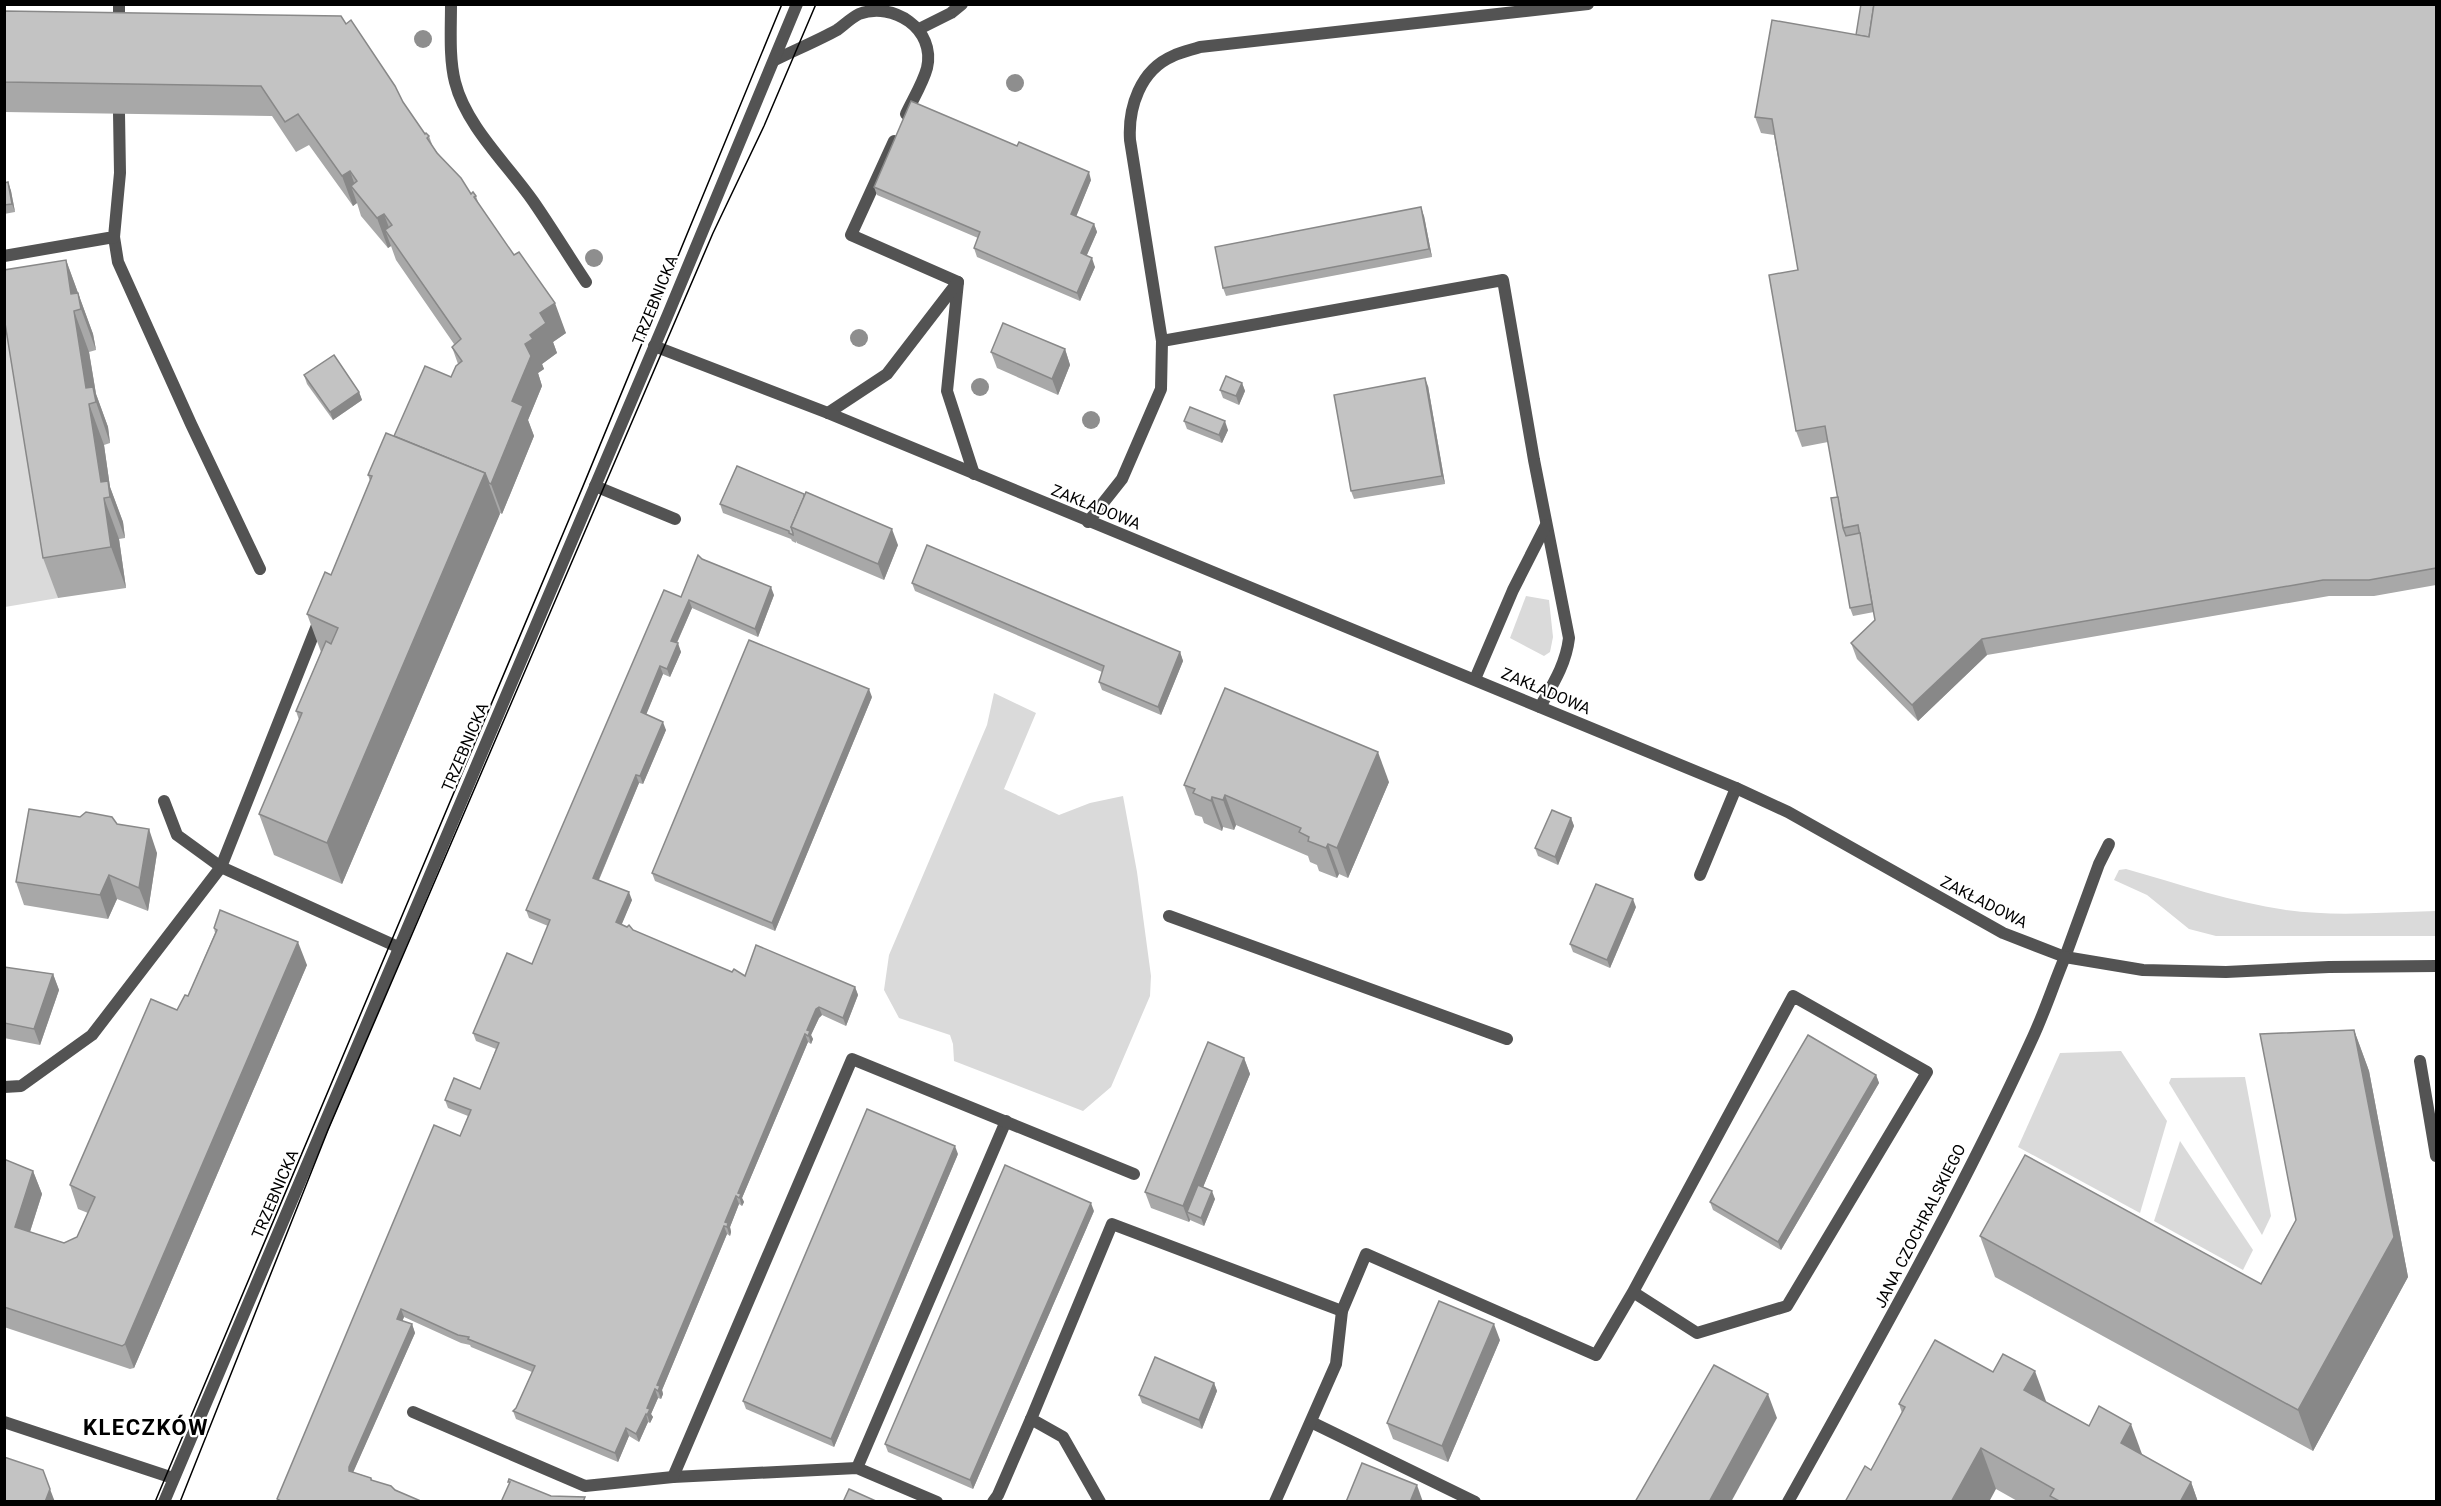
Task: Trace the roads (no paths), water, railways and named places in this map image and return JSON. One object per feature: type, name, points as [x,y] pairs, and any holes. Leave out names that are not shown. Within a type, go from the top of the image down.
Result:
[{"type":"street","points":[[119,4],[119,40]]},
{"type":"street","points":[[451,4],[452,63],[455,83],[465,107],[485,138],[533,200],[586,282]]},
{"type":"street","name":"TRZEBNICKA","points":[[164,1502],[797,4]]},
{"type":"street","points":[[919,30],[951,13],[962,4]]},
{"type":"street","points":[[1088,522],[1122,479],[1161,389],[1162,341],[1130,140],[1129,121],[1139,88],[1160,64],[1172,56],[1200,48],[1588,4]]},
{"type":"street","points":[[775,60],[837,29],[858,15],[868,12],[890,11],[907,19],[919,30],[927,45],[927,66],[851,235],[958,282]]},
{"type":"street","points":[[119,113],[120,173],[114,237],[118,262],[190,424],[260,568]]},
{"type":"street","points":[[4,255],[114,237]]},
{"type":"street","points":[[1162,341],[1503,280],[1546,525],[1569,638],[1567,654],[1561,669],[1539,707]]},
{"type":"street","points":[[828,413],[887,374],[958,282]]},
{"type":"street","points":[[958,282],[947,391],[974,474]]},
{"type":"street","name":"ZAKŁADOWA","points":[[654,346],[828,413],[1736,788],[1788,812],[2004,933],[2065,957],[2143,970],[2226,972],[2329,967],[2436,966]]},
{"type":"street","points":[[595,486],[675,519]]},
{"type":"street","points":[[1475,679],[1513,590],[1546,525]]},
{"type":"street","points":[[4,1087],[21,1086],[92,1035],[221,867],[326,605]]},
{"type":"street","points":[[1700,875],[1736,788]]},
{"type":"street","points":[[164,801],[177,835],[221,867],[398,947]]},
{"type":"street","name":"JANA CZOCHRALSKIEGO","points":[[1788,1502],[1937,1234],[2033,1037],[2099,864],[2109,844]]},
{"type":"street","points":[[1170,916],[1507,1039]]},
{"type":"street","points":[[1275,1502],[1336,1364],[1342,1311],[1366,1254],[1596,1355],[1633,1292],[1793,996],[1927,1072],[1787,1306],[1697,1333],[1633,1292]]},
{"type":"street","points":[[673,1477],[852,1059],[1134,1174]]},
{"type":"street","points":[[2420,1060],[2436,1156]]},
{"type":"street","points":[[857,1468],[1006,1121]]},
{"type":"street","points":[[993,1502],[1031,1419],[1112,1224],[1342,1311]]},
{"type":"street","points":[[413,1412],[585,1486],[673,1477],[857,1468],[937,1502]]},
{"type":"street","points":[[1031,1419],[1063,1437],[1100,1502]]},
{"type":"street","points":[[4,1422],[173,1478]]},
{"type":"street","points":[[1311,1422],[1475,1502]]},
{"type":"tram line","points":[[155,1502],[471,754],[782,4]]},
{"type":"tram line","points":[[180,1502],[328,1130],[713,233],[764,126],[816,4]]},
{"type":"district","name":"KLECZKÓW","points":[[146,1427]]}]
